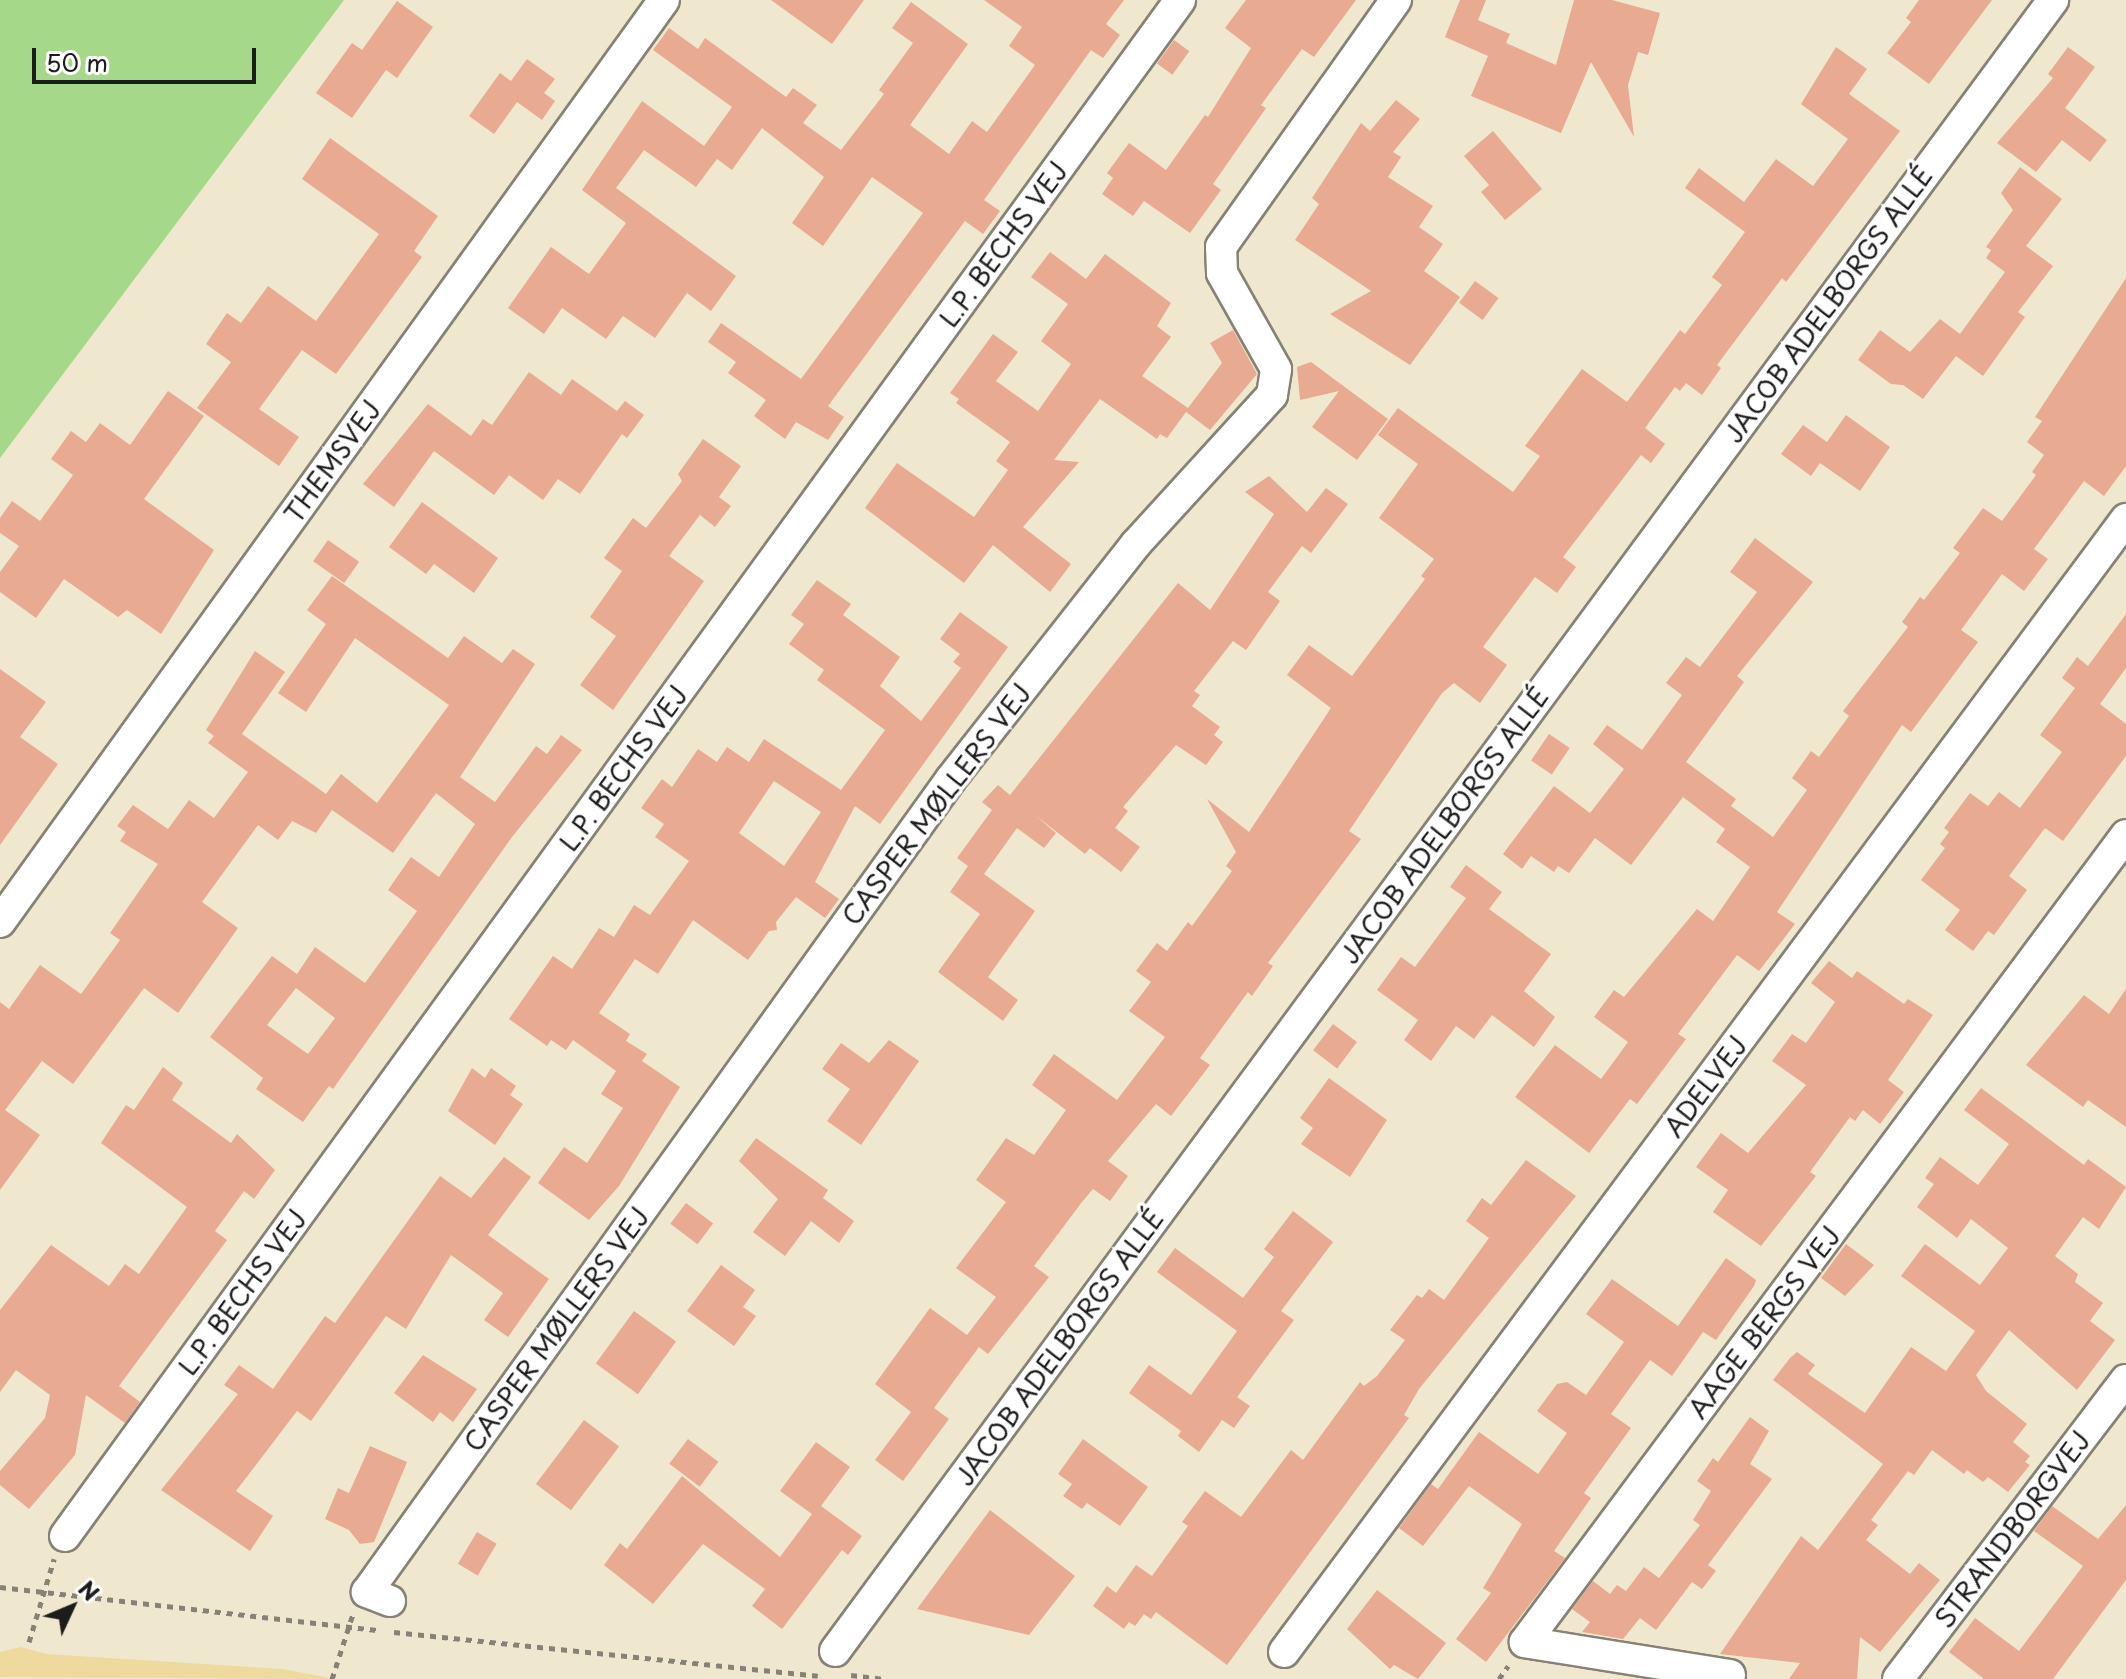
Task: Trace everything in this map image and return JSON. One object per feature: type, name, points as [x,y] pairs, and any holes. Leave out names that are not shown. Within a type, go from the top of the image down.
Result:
[{"type":"street","name":"THEMSVEJ","points":[[0,922],[664,0]]},
{"type":"street","name":"L.P. BECHS VEJ","points":[[65,1536],[1180,0]]},
{"type":"street","name":"CASPER MØLLERS VEJ","points":[[378,1597],[951,779],[1135,545],[1272,395],[1276,369],[1225,281],[1218,260],[1221,247],[1396,0]]},
{"type":"street","name":"JACOB ADELBORGS ALLÉ","points":[[832,1667],[2053,0]]},
{"type":"street","name":"ADELVEJ","points":[[1284,1652],[2126,519]]},
{"type":"street","name":"AAGE BERGS VEJ","points":[[1730,1675],[1525,1642],[2126,835]]},
{"type":"street","name":"STRANDBORGVEJ","points":[[1898,1679],[2126,1380]]},
{"type":"path","points":[[29,1642],[41,1592],[65,1536]]},
{"type":"path","points":[[0,1587],[345,1627],[832,1667],[886,1679]]},
{"type":"path","points":[[332,1679],[345,1627],[378,1597]]},
{"type":"green space","points":[[0,0],[344,0],[0,458]]},
{"type":"sand","points":[[21,1647],[46,1654],[283,1669],[335,1679],[0,1677],[0,1652]]},
{"type":"building","points":[[771,0],[864,0],[832,44]]},
{"type":"building","points":[[984,0],[1124,0],[1106,24],[1120,35],[1103,58],[1091,50],[984,200],[1000,211],[983,234],[965,221],[828,406],[844,417],[828,440],[796,422],[785,439],[754,416],[766,400],[728,373],[736,362],[708,342],[721,323],[801,379],[923,213],[872,177],[823,246],[792,223],[824,177],[762,128],[732,170],[717,159],[696,187],[644,150],[616,188],[736,276],[711,311],[687,293],[655,338],[623,316],[606,339],[562,308],[544,334],[508,308],[551,247],[589,274],[626,223],[582,190],[642,101],[704,146],[732,107],[653,50],[669,28],[698,49],[705,38],[786,97],[793,88],[817,105],[803,123],[841,150],[884,94],[879,90],[913,43],[892,28],[911,2],[968,44],[910,125],[949,154],[972,121],[987,132],[1035,65],[1009,46],[1022,27]]},
{"type":"building","points":[[1246,0],[1356,0],[1314,57],[1302,49],[1261,105],[1266,108],[1213,184],[1221,190],[1190,233],[1144,201],[1133,216],[1102,194],[1113,178],[1107,173],[1129,143],[1166,170],[1205,115],[1208,117],[1251,48],[1225,28]]},
{"type":"building","points":[[1460,0],[1486,0],[1478,20],[1510,34],[1506,43],[1556,65],[1574,0],[1612,0],[1660,13],[1648,55],[1638,52],[1628,85],[1634,137],[1591,62],[1561,133],[1471,96],[1488,56],[1445,37]]},
{"type":"building","points":[[1919,0],[1992,0],[1929,84],[1887,53],[1911,22],[1906,18]]},
{"type":"building","points":[[397,1],[433,27],[397,78],[386,70],[352,118],[316,93],[352,43],[362,50]]},
{"type":"building","points":[[1174,40],[1189,51],[1172,75],[1157,63]]},
{"type":"building","points":[[1836,47],[1867,69],[1849,94],[1900,131],[1786,282],[1782,278],[1717,365],[1721,368],[1702,395],[1686,383],[1680,391],[1675,387],[1645,428],[1665,444],[1651,463],[1641,455],[1563,557],[1576,567],[1557,593],[1535,577],[1483,647],[1507,665],[1480,703],[1454,683],[1442,693],[1349,831],[1361,839],[1268,963],[1273,966],[1252,996],[1248,992],[1200,1058],[1210,1065],[1171,1116],[1156,1104],[1108,1161],[1128,1176],[1110,1201],[1093,1189],[1034,1266],[1049,1277],[988,1354],[979,1347],[934,1408],[949,1419],[903,1481],[875,1460],[911,1412],[875,1384],[930,1308],[967,1335],[996,1297],[956,1268],[1006,1202],[976,1180],[1006,1138],[1034,1155],[1066,1110],[1032,1085],[1054,1054],[1117,1100],[1165,1037],[1129,1011],[1151,982],[1136,971],[1157,943],[1167,951],[1188,922],[1192,926],[1232,871],[1226,866],[1236,852],[1207,799],[1249,832],[1331,708],[1287,675],[1309,645],[1352,676],[1425,579],[1421,576],[1434,559],[1379,518],[1418,464],[1378,435],[1398,408],[1513,492],[1540,456],[1525,446],[1582,369],[1627,402],[1680,330],[1685,334],[1722,285],[1712,277],[1745,232],[1685,188],[1699,168],[1744,202],[1776,159],[1813,186],[1848,139],[1801,104]]},
{"type":"building","points":[[2068,47],[2095,67],[2065,108],[2107,140],[2090,162],[2062,140],[2036,172],[1997,143],[2053,78],[2048,74]]},
{"type":"building","points":[[527,59],[555,79],[544,93],[555,101],[542,120],[517,102],[494,134],[469,116],[500,73],[511,81]]},
{"type":"building","points":[[1396,100],[1420,119],[1393,152],[1401,157],[1388,177],[1433,206],[1419,227],[1443,244],[1424,271],[1460,297],[1410,365],[1330,314],[1371,291],[1295,240],[1319,204],[1312,198],[1361,123],[1370,131]]},
{"type":"building","points":[[1493,131],[1542,189],[1505,220],[1481,192],[1489,185],[1464,156]]},
{"type":"building","points":[[330,138],[438,216],[414,251],[422,257],[336,374],[302,350],[259,409],[299,437],[279,466],[197,408],[231,362],[206,344],[227,313],[241,323],[268,286],[316,321],[379,234],[302,179]]},
{"type":"building","points":[[2020,167],[2062,199],[2026,246],[2053,266],[2018,312],[2025,317],[1983,376],[1956,356],[1923,399],[1903,385],[1891,384],[1858,360],[1880,330],[1910,352],[1940,319],[1960,334],[2005,272],[1986,258],[1991,250],[1986,247],[2013,210],[2001,193]]},
{"type":"building","points":[[1050,252],[1086,279],[1105,254],[1171,303],[1157,326],[1171,337],[1142,376],[1188,408],[1222,363],[1210,343],[1233,330],[1257,374],[1210,430],[1186,412],[1167,438],[1160,434],[1157,439],[1100,399],[1054,460],[1079,462],[1023,527],[1071,564],[1050,592],[993,545],[964,583],[865,508],[897,463],[974,517],[1008,470],[996,461],[1010,442],[956,403],[959,399],[950,393],[993,334],[1018,352],[996,381],[1038,411],[1071,364],[1041,341],[1068,304],[1031,277]]},
{"type":"building","points":[[2126,278],[2126,466],[2104,496],[2084,481],[2034,549],[2048,559],[2024,591],[2002,574],[1961,630],[1978,642],[1911,732],[1902,725],[1777,912],[1795,924],[1759,971],[1737,955],[1678,1034],[1686,1039],[1637,1104],[1630,1099],[1589,1153],[1515,1097],[1555,1045],[1601,1079],[1628,1042],[1594,1017],[1614,990],[1624,997],[1697,909],[1713,921],[1750,867],[1716,842],[1725,829],[1683,797],[1631,865],[1595,838],[1569,873],[1558,866],[1554,872],[1531,856],[1522,869],[1503,854],[1554,786],[1590,813],[1624,769],[1593,744],[1607,725],[1642,750],[1682,695],[1666,683],[1686,657],[1700,667],[1757,592],[1730,572],[1755,538],[1813,582],[1737,676],[1744,682],[1686,762],[1736,799],[1731,806],[1773,837],[1807,790],[1792,778],[1811,751],[1819,757],[1849,716],[1843,711],[1908,627],[1902,622],[1920,597],[1924,600],[1960,553],[1953,548],[1983,508],[2002,521],[2036,475],[2032,472],[2044,455],[2027,442],[2042,421],[2035,417]]},
{"type":"building","points":[[1475,281],[1498,298],[1483,320],[1459,303]]},
{"type":"building","points":[[1311,362],[1388,419],[1357,460],[1312,427],[1339,391],[1300,400],[1297,367]]},
{"type":"building","points":[[529,372],[561,395],[572,379],[617,411],[625,401],[644,415],[627,438],[622,434],[580,494],[558,479],[543,500],[509,475],[494,495],[434,451],[394,507],[363,484],[428,404],[471,436],[483,419],[492,425]]},
{"type":"building","points":[[168,391],[204,416],[144,499],[214,550],[161,634],[127,610],[118,617],[64,579],[36,618],[0,592],[0,572],[19,546],[0,533],[0,518],[12,501],[40,521],[73,475],[51,459],[71,431],[86,442],[100,423],[130,445]]},
{"type":"building","points":[[1846,415],[1890,447],[1860,491],[1820,463],[1811,476],[1781,454],[1803,425],[1827,442]]},
{"type":"building","points":[[703,439],[741,466],[719,497],[731,506],[715,527],[700,515],[669,556],[704,581],[613,710],[580,685],[616,636],[590,617],[622,571],[604,558],[633,518],[646,528],[682,481],[678,474]]},
{"type":"building","points":[[1269,476],[1307,512],[1326,488],[1348,504],[1311,553],[1302,546],[1268,592],[1280,601],[1246,650],[1233,641],[1194,691],[1200,695],[1192,706],[1220,727],[1214,735],[1223,742],[1206,765],[1176,745],[1123,807],[1128,811],[1115,828],[1140,847],[1121,872],[1090,848],[1085,854],[1035,815],[1056,833],[1044,848],[1017,828],[984,874],[1035,911],[988,977],[1018,1000],[1003,1021],[938,972],[980,914],[950,892],[968,866],[957,858],[992,810],[982,802],[998,785],[1010,795],[1178,583],[1210,610],[1274,514],[1245,492]]},
{"type":"building","points":[[422,502],[498,558],[474,593],[434,564],[426,574],[389,547]]},
{"type":"building","points":[[328,540],[359,562],[344,583],[313,561]]},
{"type":"building","points":[[332,576],[448,658],[464,636],[502,663],[513,649],[535,664],[460,777],[495,802],[536,746],[547,754],[561,735],[582,750],[512,837],[333,1089],[329,1086],[303,1122],[256,1089],[263,1078],[210,1037],[272,956],[297,974],[315,947],[365,983],[417,911],[388,890],[411,857],[439,877],[475,824],[436,793],[393,853],[332,810],[316,833],[292,821],[278,840],[258,825],[202,902],[238,928],[178,1013],[144,988],[73,1084],[42,1061],[5,1110],[40,1135],[0,1190],[0,1002],[9,1009],[40,965],[81,994],[120,940],[110,933],[158,864],[120,841],[126,832],[117,826],[133,805],[168,829],[189,800],[214,818],[248,772],[208,743],[214,736],[206,730],[255,651],[285,672],[242,734],[326,794],[341,774],[377,803],[449,705],[355,638],[306,712],[278,693],[326,624],[307,610]],"holes":[[[296,988],[335,1018],[308,1054],[267,1025]]]},
{"type":"building","points":[[817,580],[851,604],[843,615],[900,657],[880,686],[921,721],[961,668],[953,662],[960,654],[940,639],[960,612],[1008,647],[880,824],[855,806],[815,882],[839,899],[825,918],[796,897],[776,922],[777,930],[769,931],[748,960],[693,920],[658,974],[635,959],[599,1013],[630,1034],[626,1041],[647,1054],[642,1061],[680,1087],[619,1186],[589,1220],[538,1183],[564,1147],[587,1163],[623,1108],[601,1094],[616,1071],[573,1040],[566,1050],[551,1040],[547,1046],[509,1019],[553,956],[572,969],[599,928],[614,937],[634,905],[650,915],[689,861],[655,837],[664,824],[641,808],[662,779],[672,787],[698,749],[717,762],[727,747],[749,762],[764,739],[841,790],[885,730],[817,680],[824,670],[789,644],[804,624],[791,615]],"holes":[[[774,781],[821,812],[784,866],[739,833]]]},
{"type":"building","points":[[2126,614],[2126,668],[2100,704],[2126,724],[2126,756],[2063,841],[2045,828],[2009,876],[2027,890],[1994,935],[1988,931],[1973,951],[1945,930],[1960,910],[1921,880],[1945,848],[1940,844],[1949,832],[1944,828],[1970,793],[1988,806],[1999,792],[2020,808],[2062,752],[2040,735],[2075,688],[2062,678],[2077,657],[2088,666]]},
{"type":"building","points":[[0,669],[46,702],[20,737],[58,764],[0,845]]},
{"type":"building","points":[[1549,734],[1570,748],[1552,775],[1531,761]]},
{"type":"building","points":[[1466,865],[1502,892],[1489,909],[1551,954],[1524,991],[1555,1017],[1534,1047],[1492,1015],[1474,1039],[1456,1026],[1431,1061],[1404,1040],[1418,1020],[1377,990],[1401,957],[1415,967],[1466,898],[1450,887]]},
{"type":"building","points":[[1829,961],[1852,978],[1857,971],[1904,1004],[1908,999],[1933,1015],[1888,1080],[1904,1092],[1880,1124],[1863,1110],[1855,1121],[1850,1117],[1810,1172],[1816,1176],[1761,1246],[1713,1212],[1728,1190],[1696,1167],[1721,1133],[1748,1153],[1806,1085],[1772,1061],[1792,1034],[1806,1043],[1835,1002],[1811,983]]},
{"type":"building","points":[[2126,989],[2126,1127],[2088,1100],[2083,1107],[2026,1065],[2084,995],[2109,1014]]},
{"type":"building","points":[[1333,1024],[1357,1042],[1337,1068],[1313,1050]]},
{"type":"building","points":[[889,1040],[919,1061],[861,1145],[827,1121],[850,1089],[822,1069],[841,1043],[869,1063]]},
{"type":"building","points":[[163,1067],[183,1083],[172,1100],[231,1143],[237,1134],[275,1170],[254,1199],[244,1191],[215,1231],[227,1240],[119,1386],[140,1402],[125,1423],[86,1395],[75,1455],[29,1509],[0,1485],[0,1471],[45,1418],[50,1395],[16,1370],[0,1392],[0,1310],[51,1245],[109,1286],[125,1264],[139,1274],[187,1207],[101,1143],[126,1105],[134,1110]]},
{"type":"building","points":[[472,1068],[485,1078],[491,1068],[516,1086],[510,1095],[523,1104],[495,1145],[448,1111]]},
{"type":"building","points":[[1329,1078],[1387,1120],[1350,1177],[1301,1144],[1313,1128],[1300,1118]]},
{"type":"building","points":[[1981,1088],[2084,1165],[2088,1159],[2126,1187],[2099,1229],[2083,1217],[2055,1256],[2078,1274],[2075,1282],[2103,1303],[2090,1321],[2115,1340],[2077,1390],[2009,1330],[1976,1375],[1986,1391],[2027,1424],[2013,1442],[2030,1456],[2025,1462],[2030,1465],[2008,1492],[1988,1477],[1983,1482],[1967,1470],[1964,1474],[1932,1450],[1914,1475],[1908,1471],[1871,1520],[1878,1525],[1866,1540],[1910,1574],[1919,1563],[1940,1580],[1880,1652],[1860,1637],[1857,1679],[1789,1679],[1800,1663],[1720,1654],[1801,1536],[1818,1550],[1883,1464],[1773,1380],[1790,1358],[1797,1352],[1815,1365],[1808,1374],[1865,1413],[1911,1347],[1946,1371],[1975,1331],[1901,1276],[1925,1244],[1980,1285],[2008,1248],[1971,1219],[1957,1238],[1917,1207],[1934,1184],[1925,1178],[1940,1157],[1978,1185],[2009,1144],[1964,1110]]},
{"type":"building","points":[[756,1138],[828,1190],[823,1198],[854,1221],[839,1243],[811,1221],[785,1256],[753,1232],[778,1199],[739,1161]]},
{"type":"building","points":[[504,1157],[531,1177],[488,1235],[549,1279],[508,1337],[484,1320],[503,1293],[451,1255],[406,1329],[386,1316],[311,1421],[297,1411],[236,1491],[273,1516],[250,1551],[161,1490],[238,1394],[224,1385],[239,1365],[273,1389],[325,1316],[335,1323],[440,1176],[471,1198]]},
{"type":"building","points":[[1526,1160],[1576,1196],[1419,1389],[1404,1415],[1409,1418],[1227,1665],[1156,1612],[1151,1619],[1144,1614],[1135,1626],[1129,1622],[1124,1629],[1093,1606],[1107,1586],[1116,1593],[1136,1565],[1152,1576],[1188,1526],[1182,1522],[1205,1491],[1241,1517],[1291,1450],[1303,1460],[1360,1382],[1364,1386],[1377,1376],[1405,1340],[1390,1330],[1417,1295],[1422,1298],[1429,1289],[1444,1300],[1489,1238],[1466,1221],[1482,1198],[1491,1205]]},
{"type":"building","points":[[686,1203],[713,1223],[698,1244],[670,1224]]},
{"type":"building","points":[[1293,1211],[1333,1242],[1281,1311],[1294,1320],[1237,1397],[1250,1406],[1234,1428],[1222,1420],[1199,1452],[1178,1436],[1181,1431],[1129,1393],[1149,1365],[1191,1395],[1237,1331],[1157,1272],[1175,1248],[1243,1298],[1274,1257],[1264,1249]]},
{"type":"building","points":[[1846,1244],[1874,1265],[1845,1296],[1821,1278]]},
{"type":"building","points":[[1726,1258],[1756,1280],[1754,1286],[1716,1340],[1703,1332],[1672,1376],[1650,1360],[1611,1414],[1631,1428],[1584,1493],[1591,1498],[1554,1551],[1565,1558],[1486,1662],[1456,1639],[1491,1593],[1483,1588],[1522,1524],[1469,1486],[1423,1546],[1399,1528],[1431,1484],[1438,1489],[1479,1432],[1538,1474],[1567,1433],[1537,1411],[1557,1384],[1567,1382],[1586,1395],[1624,1342],[1586,1314],[1612,1279],[1678,1326]]},
{"type":"building","points":[[721,1265],[755,1290],[743,1307],[756,1316],[734,1346],[687,1311]]},
{"type":"building","points":[[634,1311],[676,1342],[638,1394],[596,1364]]},
{"type":"building","points":[[423,1355],[477,1389],[453,1422],[440,1412],[433,1422],[394,1393]]},
{"type":"building","points":[[1750,1417],[1769,1431],[1750,1464],[1772,1479],[1708,1565],[1716,1571],[1702,1589],[1692,1582],[1656,1630],[1640,1618],[1623,1639],[1582,1632],[1590,1622],[1572,1609],[1593,1581],[1610,1594],[1617,1585],[1626,1591],[1644,1567],[1659,1578],[1700,1525],[1693,1520],[1711,1491],[1697,1481],[1713,1458],[1718,1462]]},
{"type":"building","points":[[584,1420],[619,1446],[571,1510],[536,1484]]},
{"type":"building","points":[[688,1439],[718,1462],[700,1487],[669,1464]]},
{"type":"building","points":[[1083,1439],[1148,1487],[1120,1526],[1087,1503],[1082,1509],[1063,1496],[1072,1484],[1058,1474]]},
{"type":"building","points":[[816,1442],[850,1467],[821,1506],[862,1536],[848,1555],[842,1550],[782,1629],[752,1606],[765,1589],[703,1544],[653,1604],[604,1565],[620,1543],[627,1549],[682,1476],[780,1557],[812,1514],[780,1491]]},
{"type":"building","points":[[370,1446],[407,1462],[374,1542],[360,1544],[349,1530],[325,1519],[338,1488],[349,1493]]},
{"type":"building","points":[[2126,1505],[2126,1580],[2053,1679],[1984,1679],[1949,1652],[1975,1618],[2019,1651],[2083,1566],[2034,1531],[2052,1506],[2098,1539]]},
{"type":"building","points":[[990,1510],[1075,1576],[1029,1635],[917,1609]]},
{"type":"building","points":[[477,1532],[497,1544],[478,1576],[458,1564]]},
{"type":"building","points":[[1377,1590],[1446,1643],[1418,1679],[1394,1665],[1390,1669],[1347,1629]]}]
